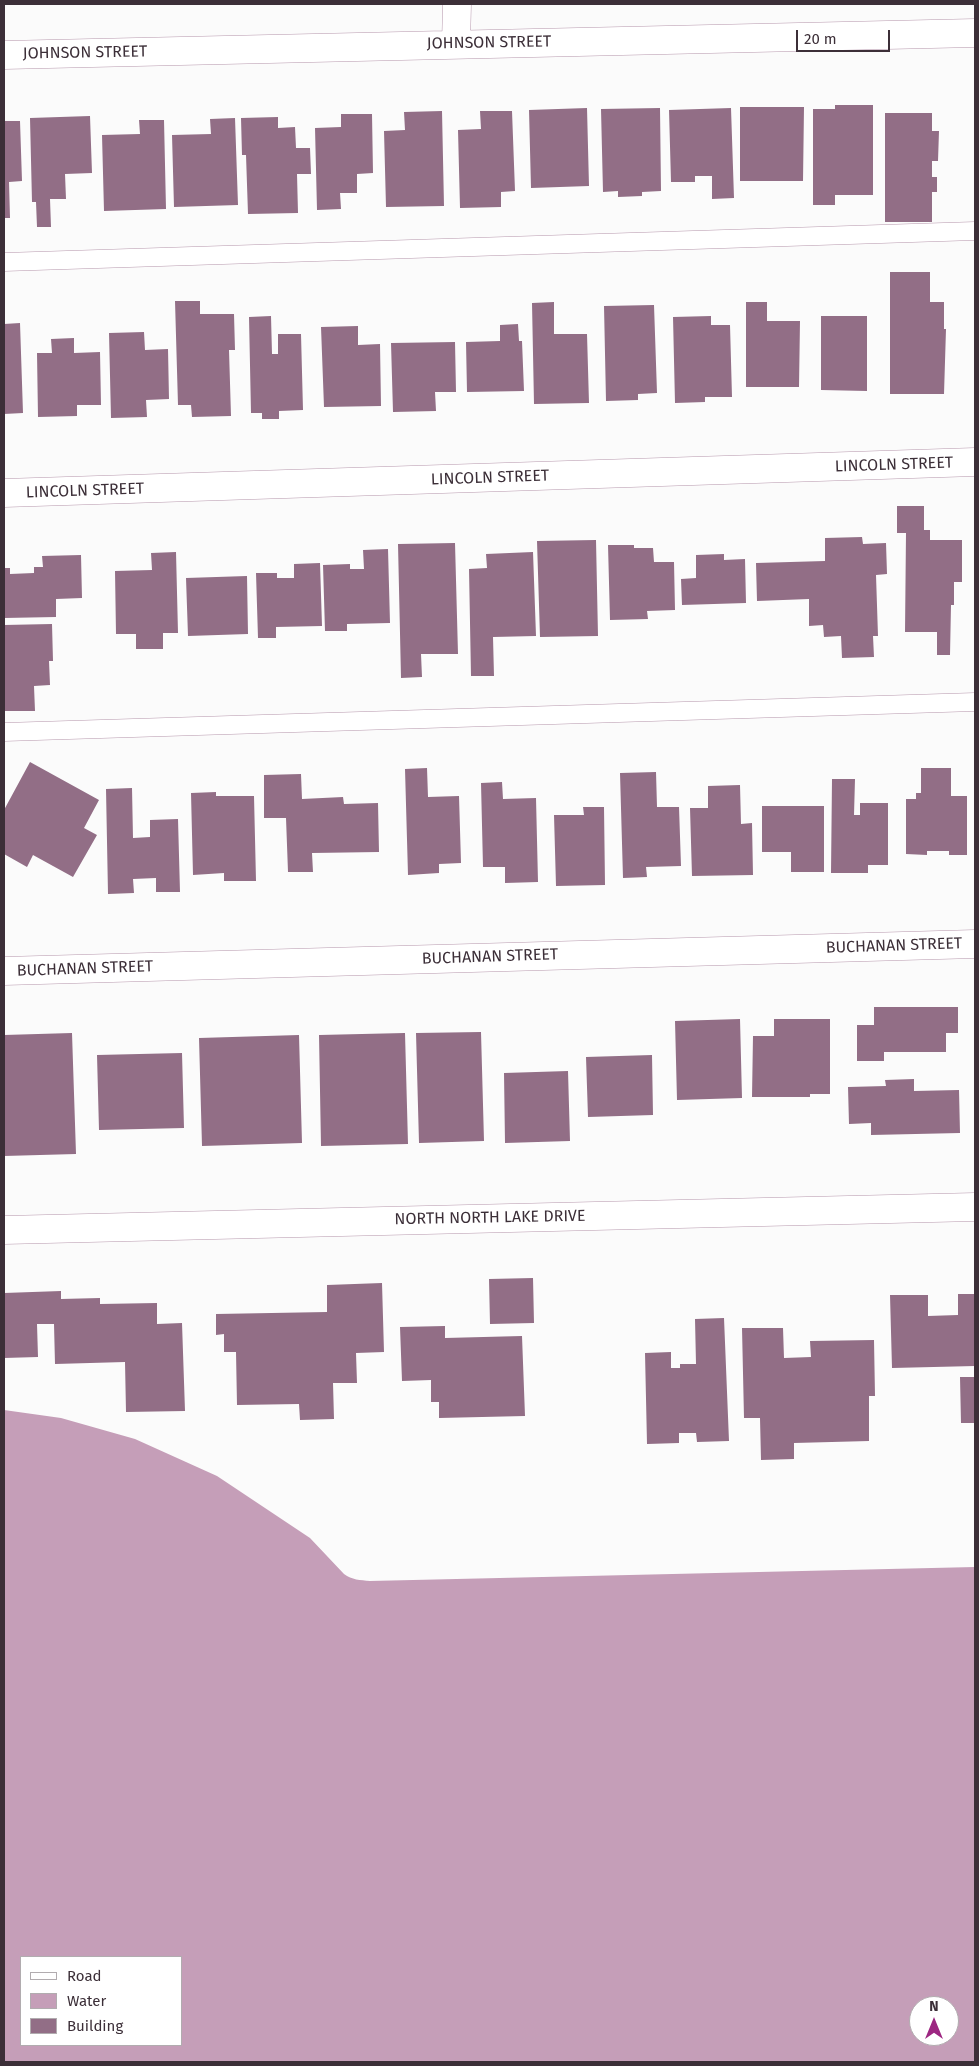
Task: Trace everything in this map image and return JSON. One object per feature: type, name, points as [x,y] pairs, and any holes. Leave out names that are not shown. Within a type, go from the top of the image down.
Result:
[{"type":"street","points":[[456,44],[457,4]]},
{"type":"street","name":"JOHNSON STREET","points":[[4,55],[975,33]]},
{"type":"street","name":"LINCOLN STREET","points":[[4,493],[975,462]]},
{"type":"street","name":"BUCHANAN STREET","points":[[4,971],[975,944]]},
{"type":"street","name":"NORTH NORTH LAKE DRIVE","points":[[4,1230],[975,1207]]},
{"type":"lane","points":[[4,262],[975,231]]},
{"type":"lane","points":[[4,732],[975,702]]},
{"type":"water","points":[[4,1410],[61,1418],[135,1439],[217,1476],[310,1538],[344,1574],[359,1580],[975,1567],[975,2062],[4,2062]]},
{"type":"building","points":[[835,105],[873,105],[873,195],[835,195],[835,205],[813,205],[813,109],[835,109]]},
{"type":"building","points":[[740,107],[804,107],[803,181],[740,181]]},
{"type":"building","points":[[587,108],[589,186],[531,188],[529,110]]},
{"type":"building","points":[[660,108],[661,191],[642,192],[642,196],[618,197],[618,191],[603,192],[601,109]]},
{"type":"building","points":[[731,108],[734,198],[712,199],[712,176],[695,176],[695,182],[671,182],[669,110]]},
{"type":"building","points":[[442,111],[444,206],[386,207],[384,131],[405,130],[404,112]]},
{"type":"building","points":[[480,111],[512,111],[515,191],[501,192],[501,207],[460,208],[458,130],[481,129]]},
{"type":"building","points":[[885,113],[932,113],[932,131],[939,131],[938,161],[932,161],[932,177],[937,177],[937,192],[932,192],[932,222],[885,222]]},
{"type":"building","points":[[341,114],[372,114],[373,173],[357,174],[357,193],[340,193],[341,209],[317,210],[315,128],[341,127]]},
{"type":"building","points":[[90,116],[92,173],[65,174],[66,199],[50,199],[51,227],[37,227],[36,202],[32,202],[30,118]]},
{"type":"building","points":[[278,117],[278,128],[295,127],[296,148],[310,148],[311,174],[297,174],[298,213],[248,214],[246,155],[242,155],[241,118]]},
{"type":"building","points":[[235,118],[238,205],[174,207],[172,135],[211,134],[210,119]]},
{"type":"building","points":[[139,120],[164,120],[166,209],[104,211],[102,135],[140,134]]},
{"type":"building","points":[[4,121],[20,121],[22,181],[9,182],[10,218],[4,218]]},
{"type":"building","points":[[890,272],[930,272],[930,302],[944,302],[944,329],[946,329],[944,394],[890,394]]},
{"type":"building","points":[[175,301],[200,301],[200,314],[234,314],[235,350],[229,350],[231,416],[192,417],[191,405],[178,405]]},
{"type":"building","points":[[554,302],[554,334],[587,334],[589,403],[534,404],[532,303]]},
{"type":"building","points":[[746,302],[767,302],[767,321],[800,321],[799,387],[746,387]]},
{"type":"building","points":[[654,305],[657,393],[638,394],[638,400],[606,401],[604,306]]},
{"type":"building","points":[[271,316],[272,354],[278,354],[278,334],[301,334],[303,410],[279,411],[279,419],[262,419],[262,413],[251,413],[249,317]]},
{"type":"building","points":[[711,316],[711,325],[730,325],[732,397],[705,397],[705,402],[675,403],[673,317]]},
{"type":"building","points":[[821,316],[867,316],[867,391],[821,390]]},
{"type":"building","points":[[20,323],[23,413],[4,414],[4,324]]},
{"type":"building","points":[[518,324],[519,341],[522,341],[524,391],[467,392],[466,342],[500,341],[500,325]]},
{"type":"building","points":[[358,326],[358,345],[380,344],[381,406],[324,407],[321,327]]},
{"type":"building","points":[[144,332],[145,350],[168,349],[169,399],[146,400],[147,417],[111,418],[109,333]]},
{"type":"building","points":[[74,338],[74,353],[100,352],[101,405],[77,405],[77,416],[38,417],[37,353],[52,353],[51,339]]},
{"type":"building","points":[[455,342],[456,392],[435,392],[436,411],[393,412],[391,343]]},
{"type":"building","points":[[897,506],[924,506],[924,530],[930,530],[930,540],[962,540],[962,582],[954,582],[954,605],[951,605],[950,655],[937,655],[937,632],[905,632],[906,533],[897,533]]},
{"type":"building","points":[[862,537],[863,544],[886,543],[887,574],[876,575],[878,636],[873,636],[874,657],[842,658],[841,636],[824,637],[823,625],[809,626],[809,599],[757,601],[756,563],[825,561],[825,538]]},
{"type":"building","points":[[596,540],[598,636],[540,637],[537,541]]},
{"type":"building","points":[[455,543],[458,654],[421,654],[422,677],[401,678],[398,544]]},
{"type":"building","points":[[608,545],[634,545],[634,548],[653,548],[654,562],[674,562],[675,610],[647,611],[648,619],[610,620]]},
{"type":"building","points":[[388,549],[390,623],[347,624],[347,631],[325,631],[323,565],[350,564],[350,569],[364,569],[363,550]]},
{"type":"building","points":[[176,552],[178,633],[163,633],[163,649],[136,649],[136,634],[116,634],[115,571],[152,570],[151,553]]},
{"type":"building","points":[[533,552],[536,636],[493,637],[494,676],[471,676],[469,569],[487,568],[486,554]]},
{"type":"building","points":[[724,554],[724,560],[745,559],[746,603],[682,605],[681,579],[696,578],[696,555]]},
{"type":"building","points":[[81,555],[82,598],[56,599],[56,617],[4,618],[4,568],[10,568],[10,574],[34,573],[34,567],[43,567],[42,556]]},
{"type":"building","points":[[320,563],[322,626],[276,627],[276,638],[258,638],[256,573],[277,573],[277,578],[294,578],[294,564]]},
{"type":"building","points":[[247,576],[248,634],[188,636],[186,578]]},
{"type":"building","points":[[52,624],[53,661],[49,661],[50,685],[34,686],[35,711],[4,711],[4,625]]},
{"type":"building","points":[[30,762],[99,800],[84,828],[97,835],[73,877],[33,855],[27,867],[4,854],[4,810]]},
{"type":"building","points":[[427,768],[428,797],[459,796],[461,863],[439,864],[439,873],[408,875],[405,769]]},
{"type":"building","points":[[921,768],[951,768],[951,796],[967,796],[967,855],[949,855],[949,851],[927,851],[927,855],[906,854],[906,799],[916,799],[916,793],[921,793]]},
{"type":"building","points":[[656,772],[657,807],[679,807],[681,866],[646,867],[647,877],[623,878],[620,773]]},
{"type":"building","points":[[301,774],[302,799],[343,797],[344,804],[378,803],[379,852],[312,853],[313,872],[288,872],[286,818],[264,818],[264,775]]},
{"type":"building","points":[[832,779],[855,779],[854,815],[860,815],[860,803],[888,803],[888,865],[868,865],[868,873],[831,873]]},
{"type":"building","points":[[502,782],[503,799],[536,798],[538,882],[505,883],[505,867],[483,867],[481,783]]},
{"type":"building","points":[[740,785],[741,824],[752,823],[753,875],[692,876],[690,808],[708,808],[708,786]]},
{"type":"building","points":[[132,788],[133,838],[150,837],[150,820],[178,819],[180,892],[156,892],[156,878],[133,879],[134,893],[108,894],[106,789]]},
{"type":"building","points":[[216,792],[216,796],[254,796],[256,881],[224,881],[224,873],[193,875],[191,793]]},
{"type":"building","points":[[762,806],[824,806],[824,872],[791,872],[791,852],[762,852]]},
{"type":"building","points":[[583,807],[604,807],[605,885],[556,886],[554,815],[584,815]]},
{"type":"building","points":[[874,1007],[958,1007],[958,1033],[946,1033],[946,1052],[884,1052],[884,1061],[857,1061],[857,1025],[874,1025]]},
{"type":"building","points":[[740,1019],[742,1098],[677,1100],[675,1021]]},
{"type":"building","points":[[774,1019],[830,1019],[830,1094],[810,1094],[810,1097],[752,1097],[753,1036],[774,1036]]},
{"type":"building","points":[[481,1032],[484,1141],[419,1143],[416,1033]]},
{"type":"building","points":[[72,1033],[76,1154],[4,1156],[4,1035]]},
{"type":"building","points":[[405,1033],[408,1144],[321,1146],[319,1035]]},
{"type":"building","points":[[299,1035],[302,1143],[202,1146],[199,1038]]},
{"type":"building","points":[[182,1053],[184,1128],[99,1130],[97,1055]]},
{"type":"building","points":[[652,1055],[653,1115],[588,1117],[586,1057]]},
{"type":"building","points":[[568,1071],[570,1141],[505,1143],[504,1073]]},
{"type":"building","points":[[914,1079],[914,1091],[959,1090],[960,1133],[871,1135],[871,1123],[849,1124],[848,1087],[886,1086],[885,1080]]},
{"type":"building","points":[[533,1278],[534,1323],[490,1324],[489,1279]]},
{"type":"building","points":[[382,1283],[384,1352],[356,1353],[357,1383],[333,1383],[334,1419],[300,1420],[299,1404],[237,1405],[236,1352],[224,1352],[224,1334],[216,1335],[216,1314],[327,1312],[327,1285]]},
{"type":"building","points":[[61,1291],[61,1299],[100,1298],[100,1304],[157,1303],[157,1324],[182,1323],[185,1411],[126,1412],[125,1362],[55,1364],[54,1324],[37,1324],[38,1357],[4,1358],[4,1293]]},
{"type":"building","points":[[958,1294],[975,1294],[975,1366],[892,1368],[890,1295],[928,1295],[928,1316],[958,1315]]},
{"type":"building","points":[[724,1318],[729,1441],[697,1442],[696,1433],[679,1433],[679,1443],[647,1444],[645,1353],[671,1352],[671,1368],[680,1368],[680,1364],[696,1364],[695,1319]]},
{"type":"building","points":[[445,1326],[445,1338],[522,1336],[525,1416],[439,1418],[439,1402],[431,1402],[431,1380],[402,1381],[400,1327]]},
{"type":"building","points":[[742,1328],[783,1328],[784,1358],[811,1357],[810,1341],[874,1340],[875,1396],[869,1396],[869,1441],[794,1443],[794,1459],[761,1460],[760,1418],[744,1418]]},
{"type":"building","points":[[960,1377],[975,1377],[975,1423],[961,1423]]}]
